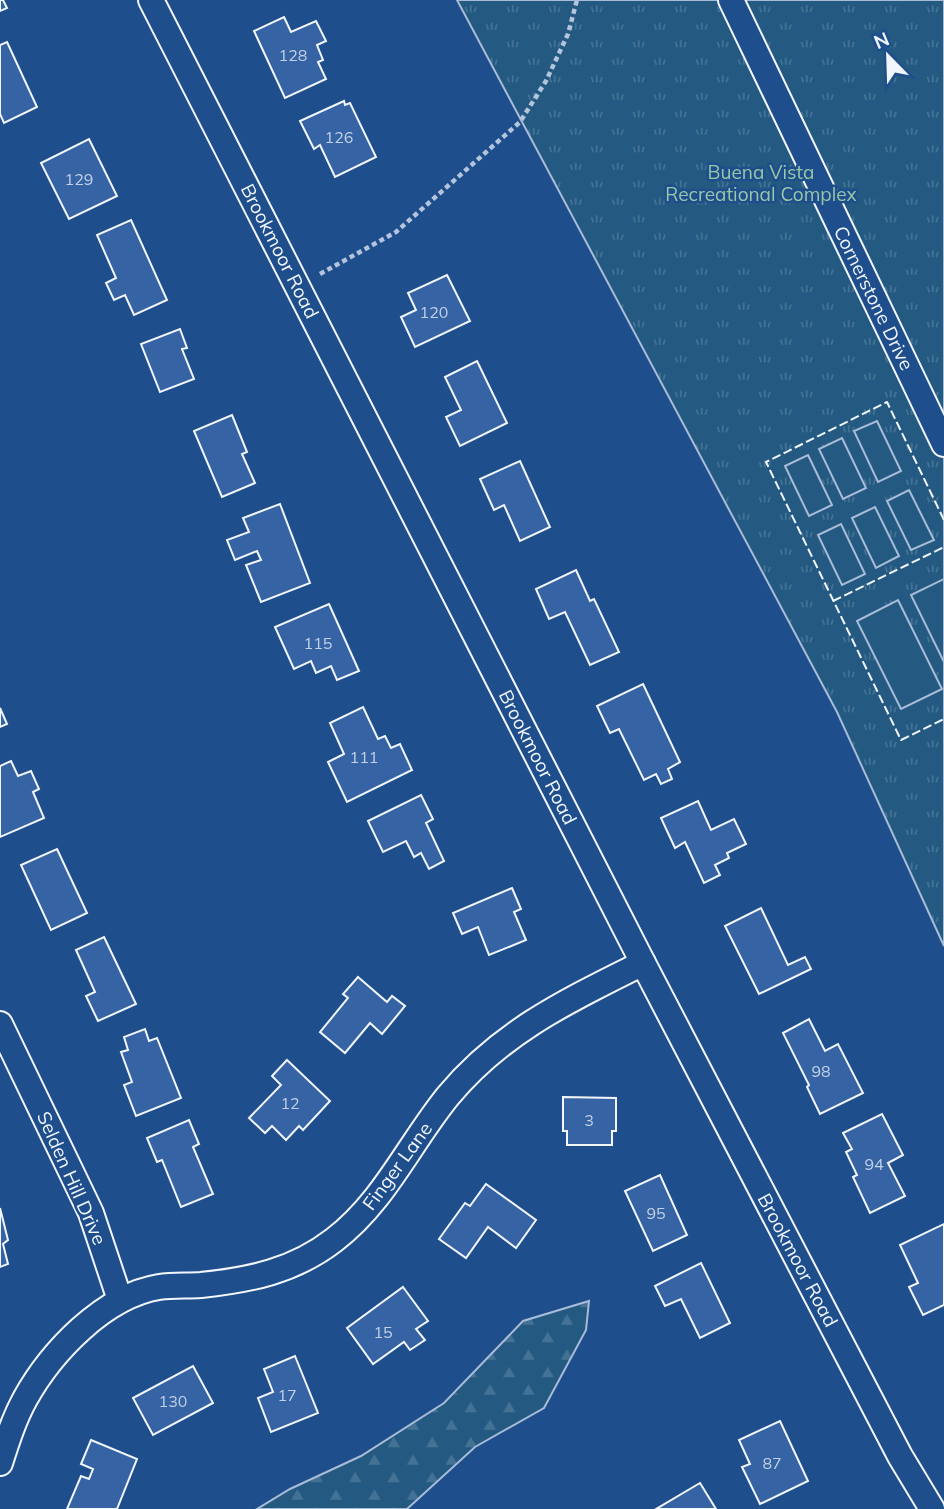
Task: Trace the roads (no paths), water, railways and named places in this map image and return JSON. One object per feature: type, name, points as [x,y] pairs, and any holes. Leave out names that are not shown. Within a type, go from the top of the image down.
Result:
[{"type":"street","name":"Brookmoor Road","points":[[151,0],[643,963],[929,1508]]},
{"type":"street","name":"Cornerstone Drive","points":[[731,0],[944,444]]},
{"type":"street","name":"Finger Lane","points":[[120,1300],[156,1288],[258,1277],[306,1259],[349,1228],[365,1212],[450,1094],[499,1045],[554,1008],[643,963]]},
{"type":"street","name":"Selden Hill Drive","points":[[0,1024],[91,1213],[120,1300]]},
{"type":"street","points":[[0,1463],[8,1436],[25,1399],[47,1365],[82,1328],[120,1300]]},
{"type":"park label","name":"Buena Vista Recreational Complex","points":[[761,183]]}]
